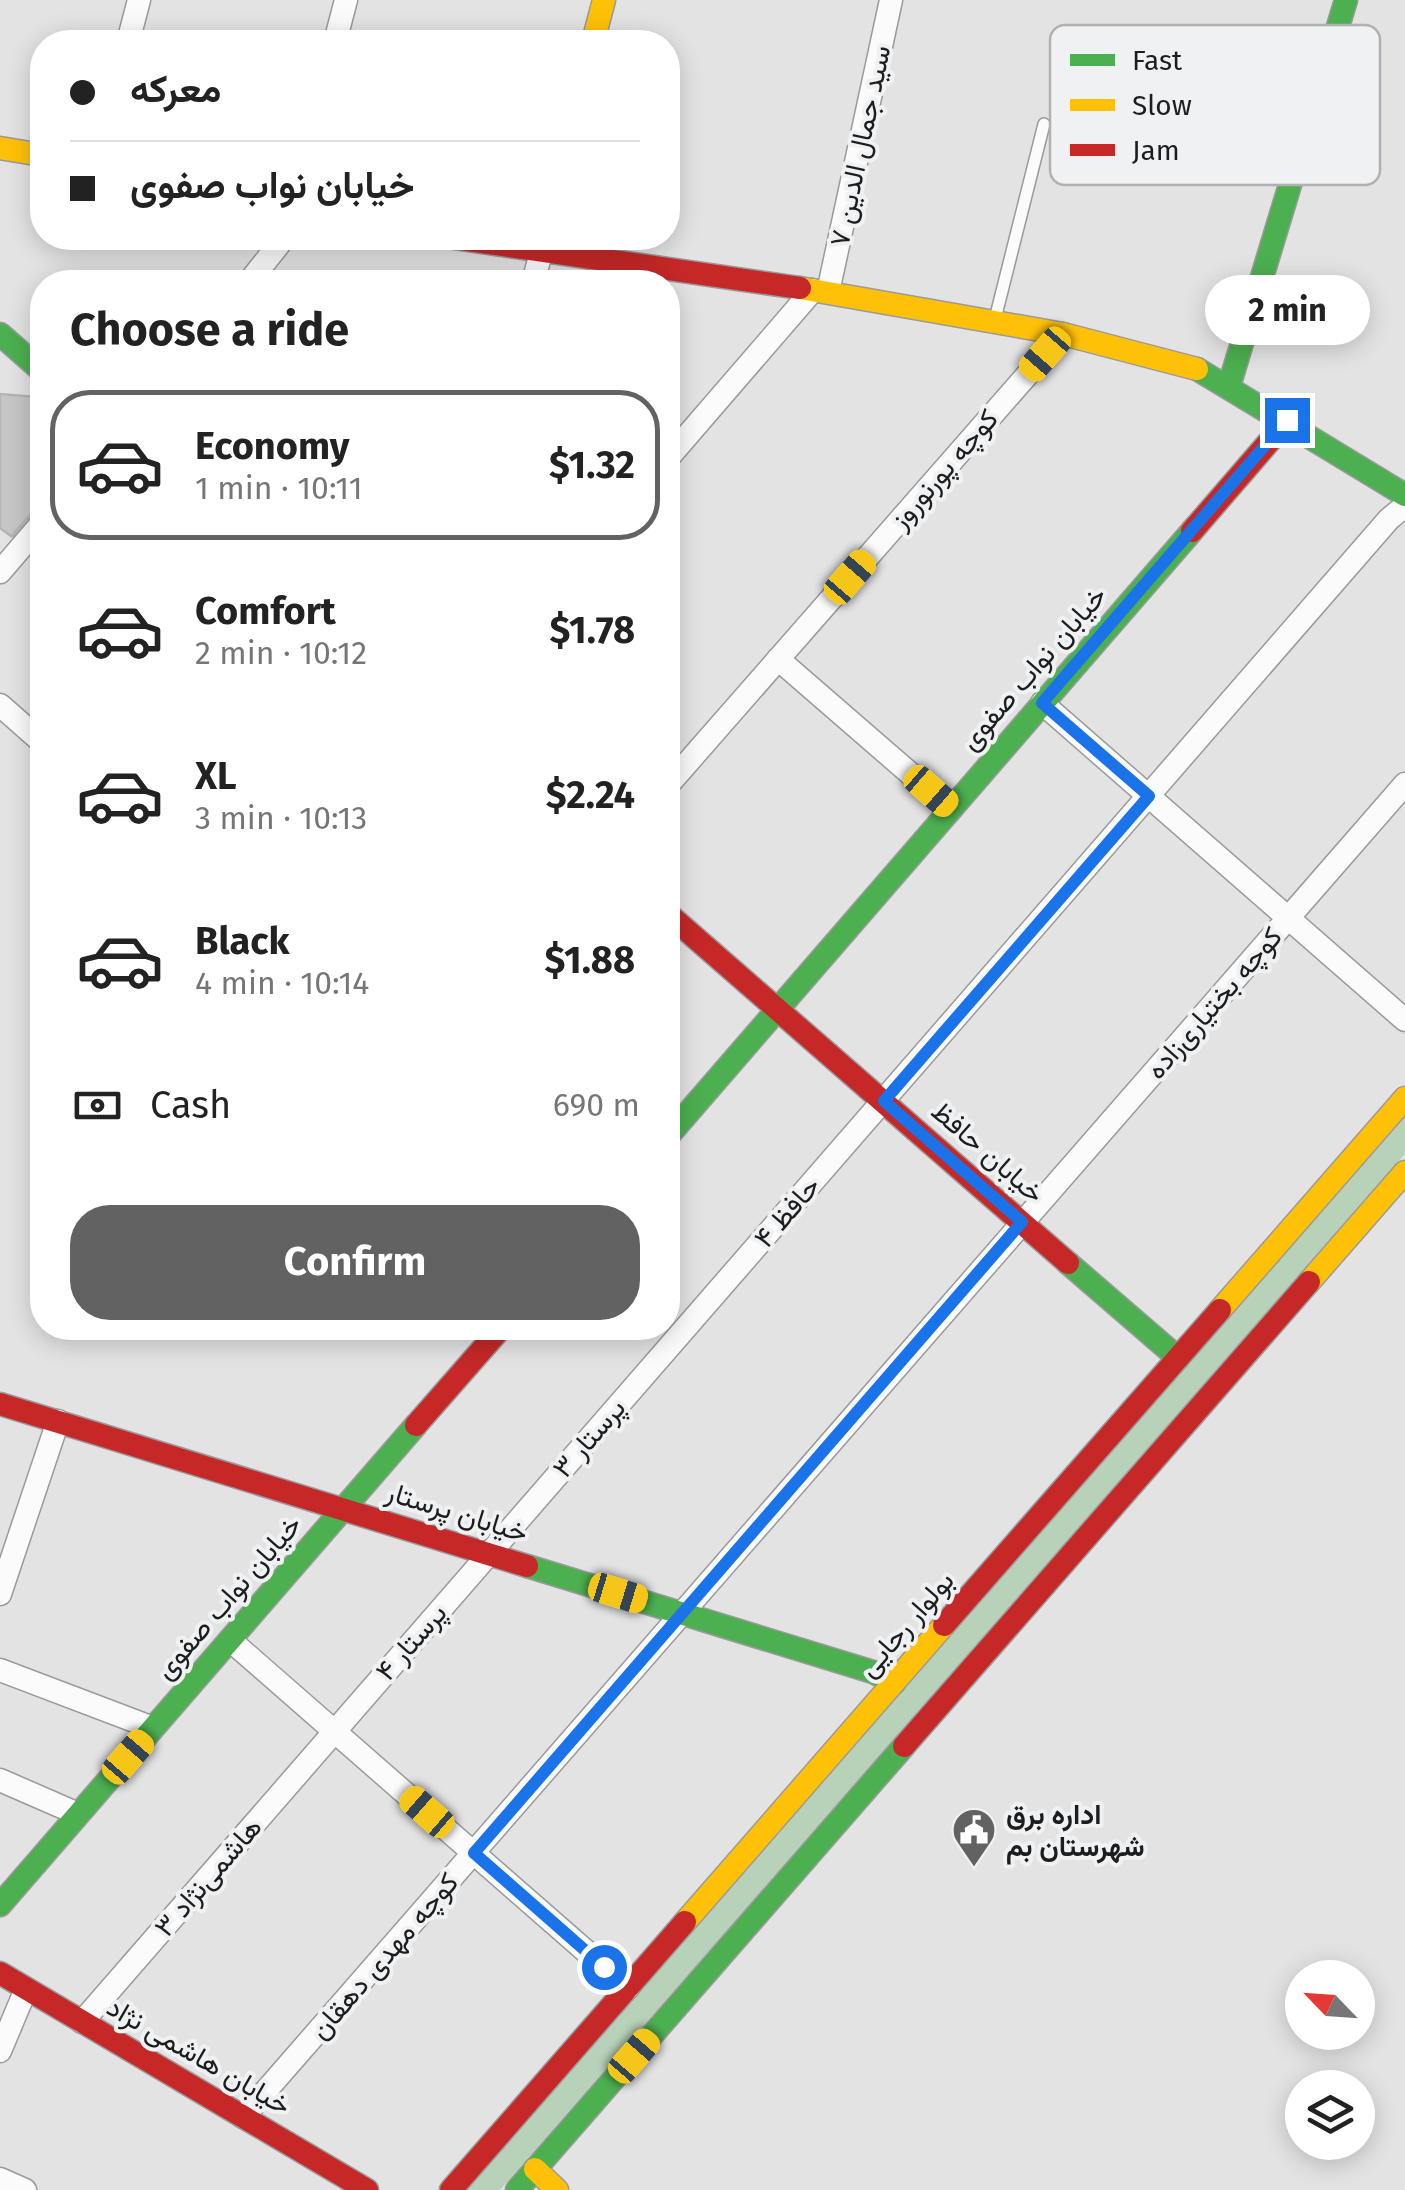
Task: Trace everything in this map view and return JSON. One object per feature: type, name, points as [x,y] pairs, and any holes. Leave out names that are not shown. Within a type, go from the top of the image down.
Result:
[{"type":"street","points":[[131,30],[139,0]]},
{"type":"street","points":[[337,30],[346,0]]},
{"type":"street","points":[[596,30],[604,0]]},
{"type":"street","name":"سید جمال الدین ۷","points":[[821,291],[891,0]]},
{"type":"street","points":[[1338,25],[1346,0]]},
{"type":"street","points":[[0,148],[30,153]]},
{"type":"street","points":[[1229,386],[1290,185]]},
{"type":"street","points":[[259,270],[274,250]]},
{"type":"street","points":[[573,250],[1063,334],[1204,371],[1405,496]]},
{"type":"street","points":[[680,445],[821,291]]},
{"type":"street","points":[[0,334],[30,360]]},
{"type":"street","name":"کوچه پورنوروز","points":[[680,771],[1063,334]]},
{"type":"street","name":"خیابان نواب صفوی","points":[[680,1122],[1287,420]]},
{"type":"street","name":"حافظ ۴","points":[[690,1322],[1405,506]]},
{"type":"street","points":[[0,572],[30,536]]},
{"type":"street","points":[[778,660],[951,809]]},
{"type":"street","points":[[1042,703],[1405,1020]]},
{"type":"street","points":[[0,705],[30,731]]},
{"type":"street","name":"کوچه بختیاری‌زاده","points":[[682,1613],[1405,784]]},
{"type":"street","name":"خیابان حافظ","points":[[680,925],[1178,1358]]},
{"type":"street","name":"بولوار رجایی","points":[[516,2190],[1052,1539],[1178,1358],[1405,1098]]},
{"type":"street","name":"بولوار رجایی","points":[[452,2190],[894,1683],[1052,1539],[1405,1172]]},
{"type":"street","name":"پرستار ۳","points":[[680,1333],[690,1322]]},
{"type":"street","name":"خیابان نواب صفوی","points":[[0,1905],[492,1340]]},
{"type":"street","name":"پرستار ۳","points":[[488,1554],[674,1340]]},
{"type":"street","name":"خیابان پرستار","points":[[0,1404],[873,1672],[894,1683]]},
{"type":"street","points":[[0,1594],[58,1422]]},
{"type":"street","name":"پرستار ۴","points":[[334,1731],[488,1554]]},
{"type":"street","name":"کوچه مهدی دهقان","points":[[243,2117],[682,1613]]},
{"type":"street","points":[[230,1640],[628,1988]]},
{"type":"street","points":[[0,1670],[153,1728]]},
{"type":"street","name":"هاشمی‌نژاد ۳","points":[[82,2022],[334,1731]]},
{"type":"street","points":[[0,1780],[78,1814]]},
{"type":"street","name":"خیابان هاشمی نژاد","points":[[0,1973],[367,2190]]},
{"type":"street","points":[[0,2050],[26,1989]]},
{"type":"street","points":[[535,2169],[557,2190]]},
{"type":"street","points":[[0,2179],[25,2190]]},
{"type":"lane","points":[[994,321],[1044,124]]},
{"type":"green space","points":[[1405,1116],[1405,1154],[500,2190],[467,2190]]},
{"type":"building","points":[[0,394],[30,396],[30,515],[11,536],[0,528]]},
{"type":"traffic: fast","points":[[1338,25],[1346,0]]},
{"type":"traffic: fast","points":[[1229,386],[1290,185]]},
{"type":"traffic: fast","points":[[0,334],[30,360]]},
{"type":"traffic: fast","points":[[1197,369],[1405,495]]},
{"type":"traffic: fast","points":[[680,1122],[1192,531]]},
{"type":"traffic: fast","points":[[1068,1263],[1178,1358]]},
{"type":"traffic: fast","points":[[0,1905],[416,1425]]},
{"type":"traffic: fast","points":[[527,1566],[873,1672],[894,1683]]},
{"type":"traffic: fast","points":[[517,2190],[904,1746]]},
{"type":"traffic: slow","points":[[596,30],[604,0]]},
{"type":"traffic: slow","points":[[0,148],[30,153]]},
{"type":"traffic: slow","points":[[800,288],[1063,334],[1197,369]]},
{"type":"traffic: slow","points":[[1220,1310],[1405,1098]]},
{"type":"traffic: slow","points":[[1309,1282],[1405,1172]]},
{"type":"traffic: slow","points":[[685,1922],[944,1625]]},
{"type":"traffic: slow","points":[[535,2169],[557,2190]]},
{"type":"traffic: jam","points":[[537,250],[675,270]]},
{"type":"traffic: jam","points":[[680,271],[800,288]]},
{"type":"traffic: jam","points":[[1192,531],[1287,421]]},
{"type":"traffic: jam","points":[[680,924],[1068,1263]]},
{"type":"traffic: jam","points":[[904,1746],[1309,1282]]},
{"type":"traffic: jam","points":[[944,1625],[1220,1310]]},
{"type":"traffic: jam","points":[[416,1425],[490,1340]]},
{"type":"traffic: jam","points":[[0,1404],[527,1566]]},
{"type":"traffic: jam","points":[[451,2190],[685,1922]]},
{"type":"traffic: jam","points":[[0,1973],[367,2190]]},
{"type":"place","name":"اداره برق شهرستان بم","points":[[974,1868]]},
{"type":"route","points":[[604,1967],[474,1853],[1022,1222],[884,1101],[1149,796],[1042,703],[1287,420]]}]
